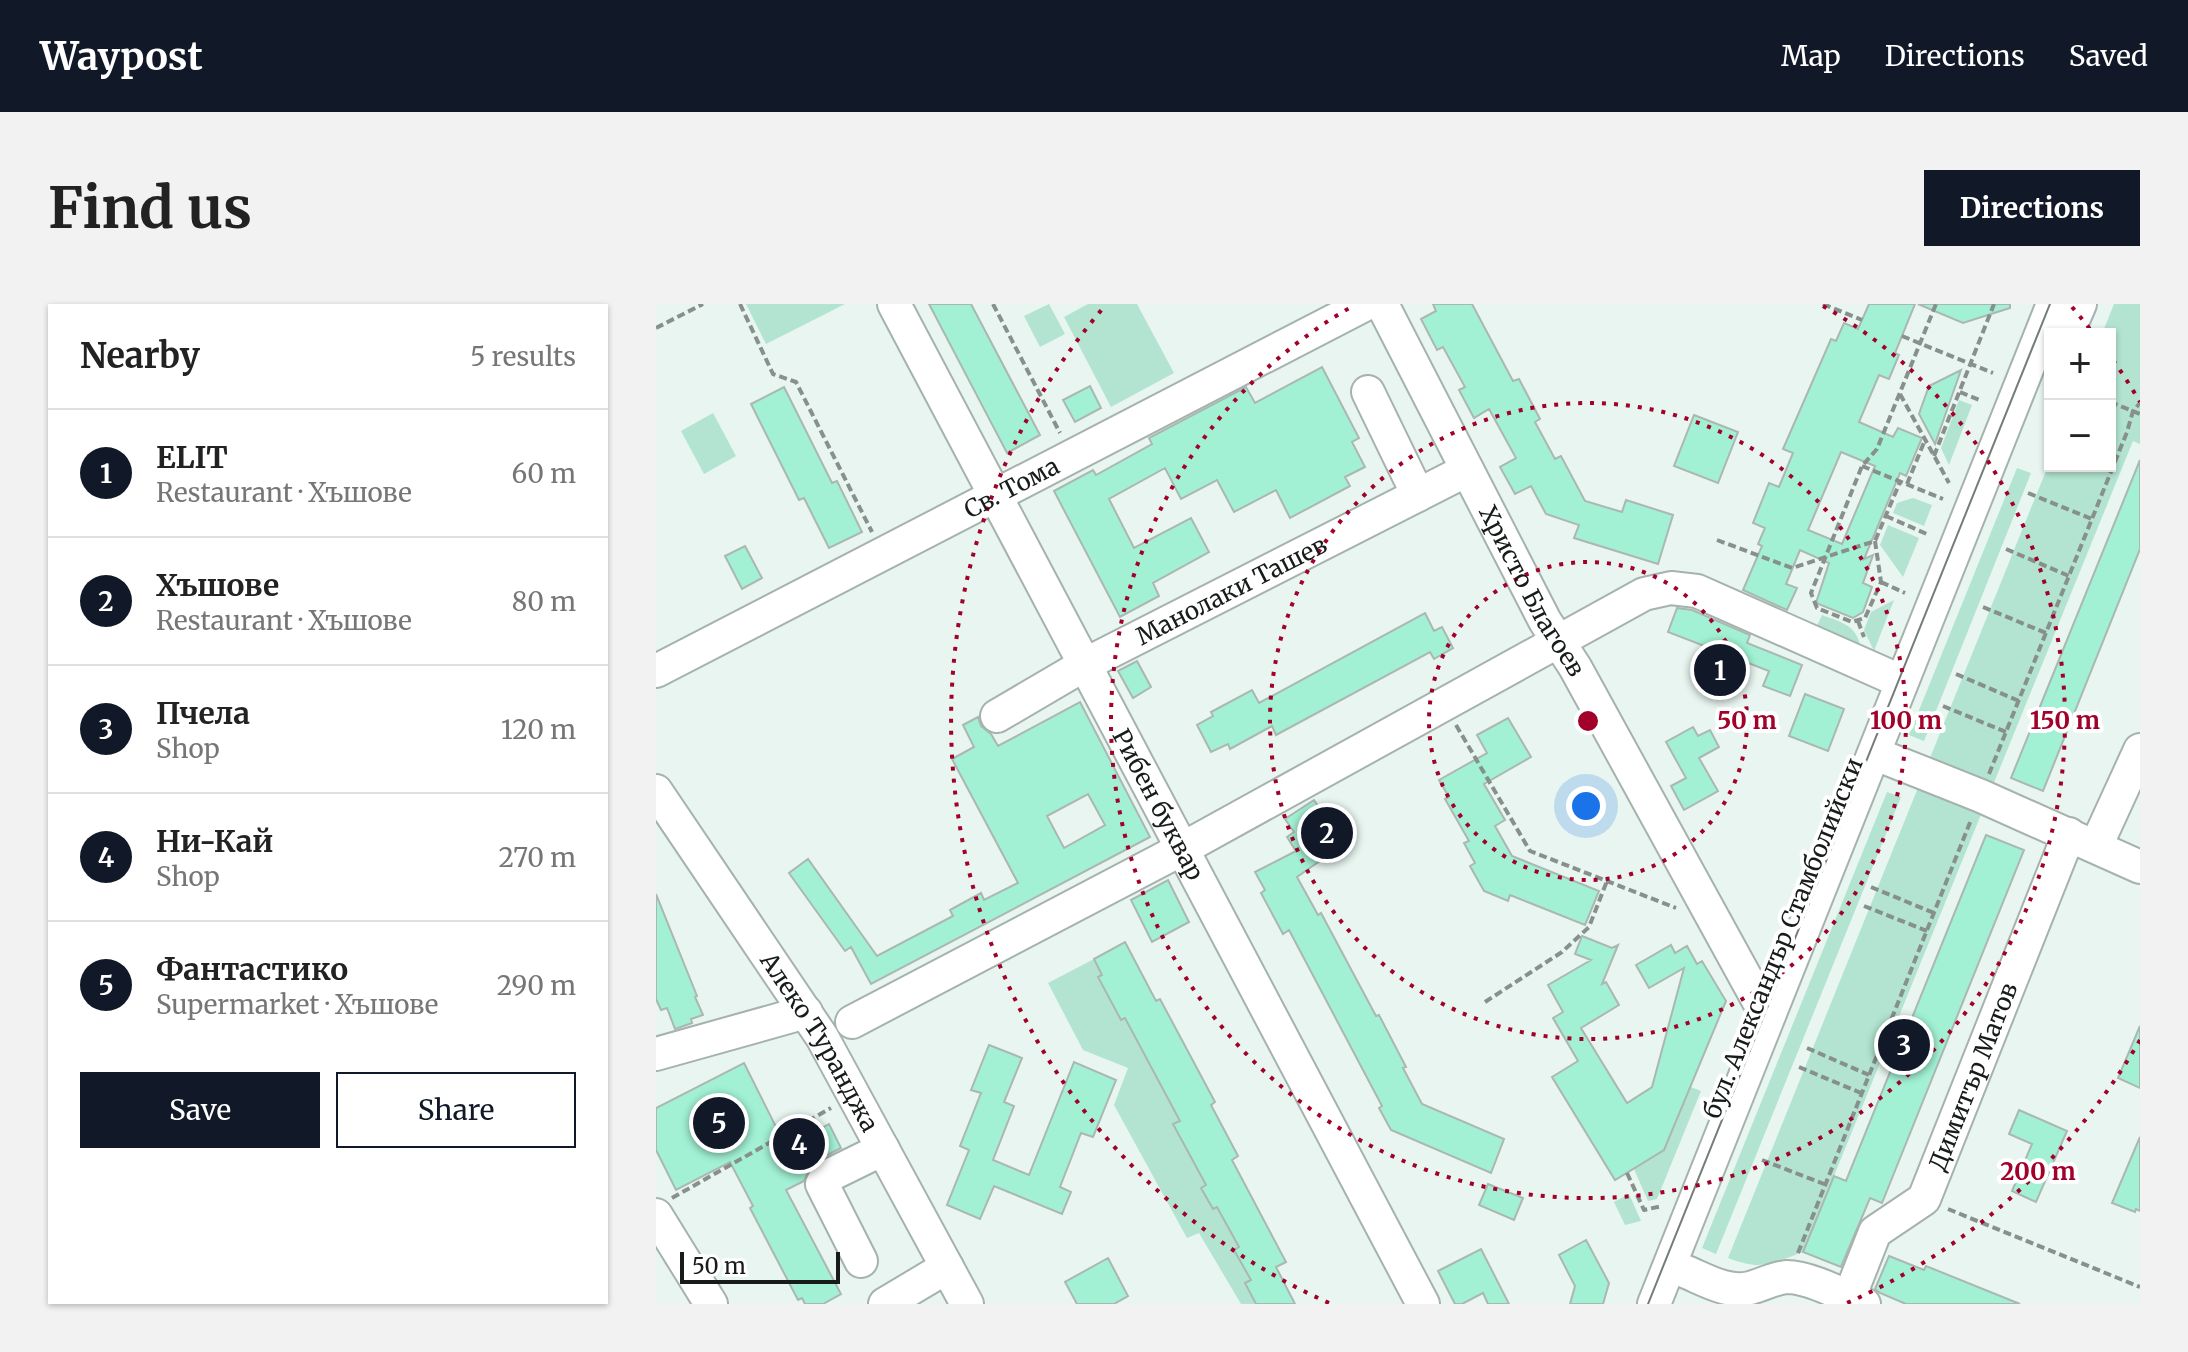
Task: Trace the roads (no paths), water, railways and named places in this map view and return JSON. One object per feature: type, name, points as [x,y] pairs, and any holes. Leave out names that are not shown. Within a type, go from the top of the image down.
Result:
[{"type":"street","name":"Рибен буквар","points":[[894,304],[995,495],[1079,668],[1182,849],[1423,1304]]},
{"type":"street","name":"Св. Тома","points":[[656,671],[1366,304]]},
{"type":"street","name":"Христо Благоев","points":[[1382,304],[1545,621],[1575,667],[1758,1000]]},
{"type":"street","name":"бул. Александър Стамболийски","points":[[1636,1304],[1994,415],[2034,304]]},
{"type":"street","points":[[1654,1304],[2053,304]]},
{"type":"street","points":[[2070,328],[2080,304]]},
{"type":"street","name":"бул. Александър Стамболийски","points":[[1671,1304],[1888,759],[2044,384]]},
{"type":"street","points":[[1368,392],[1418,495]]},
{"type":"street","name":"Манолаки Ташев","points":[[997,716],[1079,668],[1467,470]]},
{"type":"street","points":[[852,1022],[1182,849],[1644,594],[1671,588],[1697,591],[1889,676]]},
{"type":"street","name":"Димитър Матов","points":[[1857,1301],[1875,1232],[1924,1199],[2083,840],[2140,750]]},
{"type":"street","points":[[1888,759],[1981,796],[2140,867]]},
{"type":"street","name":"Алеко Туранджа","points":[[656,791],[806,1012],[967,1304]]},
{"type":"street","points":[[656,1054],[806,1012]]},
{"type":"street","points":[[861,1261],[822,1184],[826,1177],[883,1149]]},
{"type":"street","points":[[663,1208],[711,1304]]},
{"type":"street","points":[[885,1304],[947,1267]]},
{"type":"street","points":[[1684,1271],[1726,1288],[1736,1297],[1788,1277],[1857,1301]]},
{"type":"tram line","points":[[1648,1304],[2050,304]]},
{"type":"place","name":"ELIT","points":[[1720,670]]},
{"type":"place","name":"Хъшове","points":[[1327,833]]},
{"type":"place","name":"Пчела","points":[[1904,1045]]},
{"type":"place","name":"Фантастико","points":[[719,1123]]},
{"type":"place","name":"Ни-Кай","points":[[799,1144]]}]
